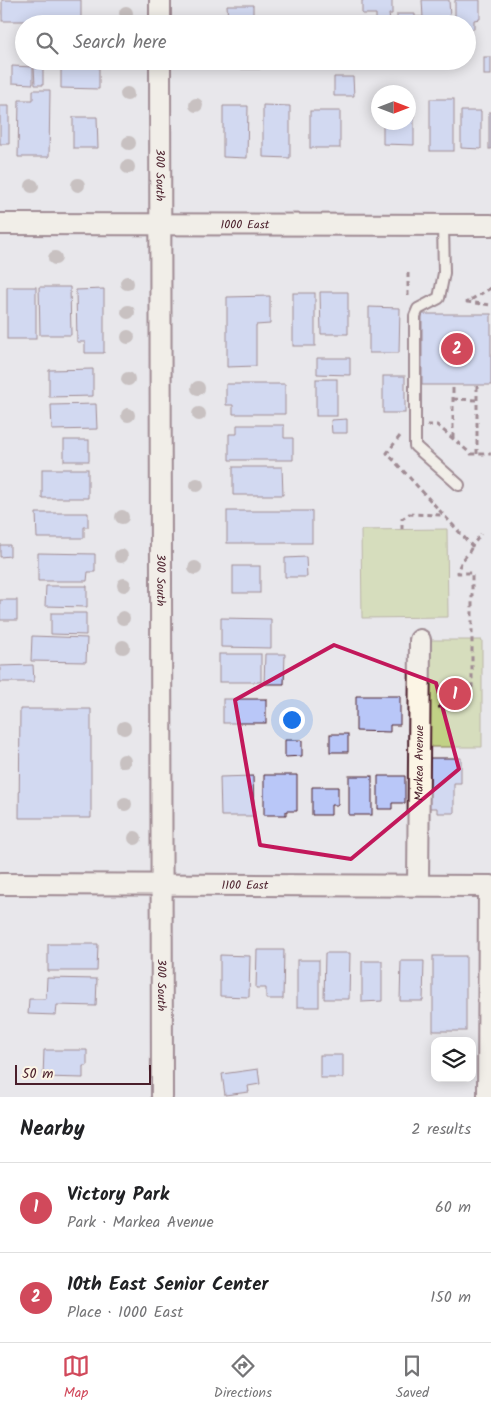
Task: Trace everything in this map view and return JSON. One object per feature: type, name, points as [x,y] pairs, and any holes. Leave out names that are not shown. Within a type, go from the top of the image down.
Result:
[{"type":"street","points":[[160,0],[160,15]]},
{"type":"street","name":"300 South","points":[[160,70],[162,1097]]},
{"type":"street","name":"1000 East","points":[[0,224],[491,225]]},
{"type":"street","name":"Markea Avenue","points":[[418,886],[420,640]]},
{"type":"street","name":"1100 East","points":[[0,884],[490,886]]},
{"type":"street","points":[[488,1097],[490,1076],[490,886]]},
{"type":"lane","points":[[443,225],[444,273],[439,298],[418,309],[414,316],[416,446],[459,485]]},
{"type":"path","points":[[491,288],[467,302],[491,305]]},
{"type":"path","points":[[453,386],[453,438]]},
{"type":"path","points":[[477,386],[477,454]]},
{"type":"path","points":[[453,400],[477,400]]},
{"type":"path","points":[[421,425],[437,425],[471,454],[491,454]]},
{"type":"path","points":[[402,529],[402,519],[409,514],[444,515]]},
{"type":"path","points":[[419,707],[455,707],[465,704],[470,698],[473,682],[472,573],[458,573],[460,564],[469,554],[472,546]]},
{"type":"highlighted area","points":[[334,645],[436,683],[459,769],[351,859],[260,845],[235,700]]},
{"type":"green space","points":[[447,529],[448,617],[362,618],[361,530]]},
{"type":"green space","points":[[429,640],[482,640],[482,747],[428,747]]},
{"type":"building","points":[[2,0],[81,0],[81,15],[15,15],[15,21],[2,21]]},
{"type":"building","points":[[362,0],[392,0],[392,14],[362,14]]},
{"type":"building","points":[[422,0],[449,0],[450,15],[423,15]]},
{"type":"building","points":[[455,0],[480,0],[480,19],[476,20],[476,15],[455,15]]},
{"type":"building","points":[[227,5],[253,5],[253,15],[228,15]]},
{"type":"building","points":[[397,14],[415,14],[415,15]]},
{"type":"building","points":[[484,57],[491,57],[491,75],[484,75]]},
{"type":"building","points":[[12,66],[15,66],[15,70],[33,70],[33,84],[12,83]]},
{"type":"building","points":[[34,70],[43,70],[43,85],[35,85]]},
{"type":"building","points":[[61,70],[99,70],[99,89],[61,88]]},
{"type":"building","points":[[334,77],[353,77],[354,96],[334,96]]},
{"type":"building","points":[[33,90],[50,90],[49,157],[18,157],[19,100],[33,100]]},
{"type":"building","points":[[430,99],[454,99],[454,151],[430,151]]},
{"type":"building","points":[[263,105],[290,106],[290,158],[263,157]]},
{"type":"building","points":[[0,106],[9,106],[9,144],[0,144]]},
{"type":"building","points":[[223,106],[248,106],[247,158],[223,157]]},
{"type":"building","points":[[310,111],[340,111],[340,148],[310,148]]},
{"type":"building","points":[[461,111],[481,111],[481,149],[461,148]]},
{"type":"building","points":[[489,112],[491,112],[491,149],[489,149]]},
{"type":"building","points":[[73,117],[97,117],[98,148],[73,148]]},
{"type":"building","points":[[383,130],[414,130],[414,145],[383,144]]},
{"type":"building","points":[[7,287],[36,287],[36,339],[7,339]]},
{"type":"building","points":[[39,287],[70,287],[71,335],[40,335]]},
{"type":"building","points":[[104,289],[104,353],[85,353],[85,342],[77,342],[76,290]]},
{"type":"building","points":[[320,292],[348,292],[348,334],[321,334]]},
{"type":"building","points":[[293,293],[315,293],[315,346],[293,346]]},
{"type":"building","points":[[270,296],[270,324],[256,325],[256,366],[227,367],[227,297]]},
{"type":"building","points":[[369,307],[400,308],[399,353],[369,353]]},
{"type":"building","points":[[422,314],[491,314],[491,385],[422,385]]},
{"type":"building","points":[[317,358],[350,358],[350,375],[317,374]]},
{"type":"building","points":[[93,369],[93,396],[49,397],[49,370]]},
{"type":"building","points":[[383,376],[405,376],[405,413],[383,413]]},
{"type":"building","points":[[316,379],[337,379],[337,416],[316,416]]},
{"type":"building","points":[[226,384],[285,384],[285,414],[233,414],[233,405],[226,405]]},
{"type":"building","points":[[96,404],[97,429],[52,430],[51,405]]},
{"type":"building","points":[[347,419],[347,433],[332,433],[331,420]]},
{"type":"building","points":[[237,425],[284,425],[284,438],[293,438],[293,460],[229,460],[229,434],[237,434]]},
{"type":"building","points":[[64,440],[89,440],[89,461],[64,461]]},
{"type":"building","points":[[233,467],[282,467],[283,495],[233,495]]},
{"type":"building","points":[[42,469],[88,469],[88,498],[42,498]]},
{"type":"building","points":[[227,511],[312,511],[312,543],[227,543]]},
{"type":"building","points":[[36,513],[88,513],[88,527],[84,527],[84,538],[37,538]]},
{"type":"building","points":[[0,545],[10,545],[10,556],[0,557]]},
{"type":"building","points":[[38,553],[95,554],[95,572],[88,572],[87,581],[38,581]]},
{"type":"building","points":[[306,557],[307,577],[285,577],[285,558]]},
{"type":"building","points":[[233,566],[260,566],[260,593],[233,593]]},
{"type":"building","points":[[46,586],[87,586],[87,607],[45,606]]},
{"type":"building","points":[[0,600],[17,600],[17,620],[0,620]]},
{"type":"building","points":[[51,613],[86,613],[86,635],[51,634]]},
{"type":"building","points":[[221,618],[271,619],[271,648],[221,647]]},
{"type":"building","points":[[32,636],[87,638],[86,662],[31,661]]},
{"type":"building","points":[[219,654],[261,654],[261,682],[219,682]]},
{"type":"building","points":[[265,654],[285,654],[284,684],[264,684]]},
{"type":"building","points":[[33,665],[34,682],[0,682],[0,666]]},
{"type":"building","points":[[356,696],[400,696],[400,725],[390,725],[390,732],[356,731]]},
{"type":"building","points":[[223,699],[266,699],[266,723],[223,723]]},
{"type":"building","points":[[20,709],[91,709],[91,818],[19,818]]},
{"type":"building","points":[[330,734],[348,734],[348,752],[330,752]]},
{"type":"building","points":[[285,740],[302,740],[302,756],[285,757]]},
{"type":"building","points":[[425,758],[461,758],[461,783],[454,783],[454,813],[437,813],[437,808],[426,808]]},
{"type":"building","points":[[264,775],[297,775],[297,811],[286,811],[286,815],[264,815]]},
{"type":"building","points":[[253,776],[254,816],[221,816],[220,777]]},
{"type":"building","points":[[349,776],[372,776],[372,815],[349,815]]},
{"type":"building","points":[[378,776],[405,776],[405,803],[392,803],[392,809],[378,809]]},
{"type":"building","points":[[312,787],[338,787],[338,805],[331,805],[331,815],[312,815]]},
{"type":"building","points":[[48,944],[98,944],[97,971],[48,971]]},
{"type":"building","points":[[257,950],[284,950],[283,999],[266,999],[266,988],[256,988]]},
{"type":"building","points":[[325,953],[350,953],[349,999],[324,999]]},
{"type":"building","points":[[220,955],[250,956],[249,997],[220,996]]},
{"type":"building","points":[[433,956],[466,956],[466,1031],[433,1031]]},
{"type":"building","points":[[297,960],[319,960],[319,1007],[297,1007]]},
{"type":"building","points":[[362,961],[382,961],[382,1001],[362,1002]]},
{"type":"building","points":[[401,961],[424,961],[423,1001],[400,1001]]},
{"type":"building","points":[[47,978],[97,979],[96,1006],[57,1005],[56,1015],[28,1014],[29,999],[46,999]]},
{"type":"building","points":[[44,1050],[87,1050],[87,1066],[83,1066],[83,1078],[43,1077]]},
{"type":"building","points":[[320,1055],[343,1055],[343,1078],[320,1078]]},
{"type":"building","points":[[258,1069],[260,1084],[248,1086],[249,1092],[225,1095],[222,1074]]},
{"type":"place","name":"10th East Senior Center","points":[[457,349]]},
{"type":"place","name":"Victory Park","points":[[455,694]]}]
